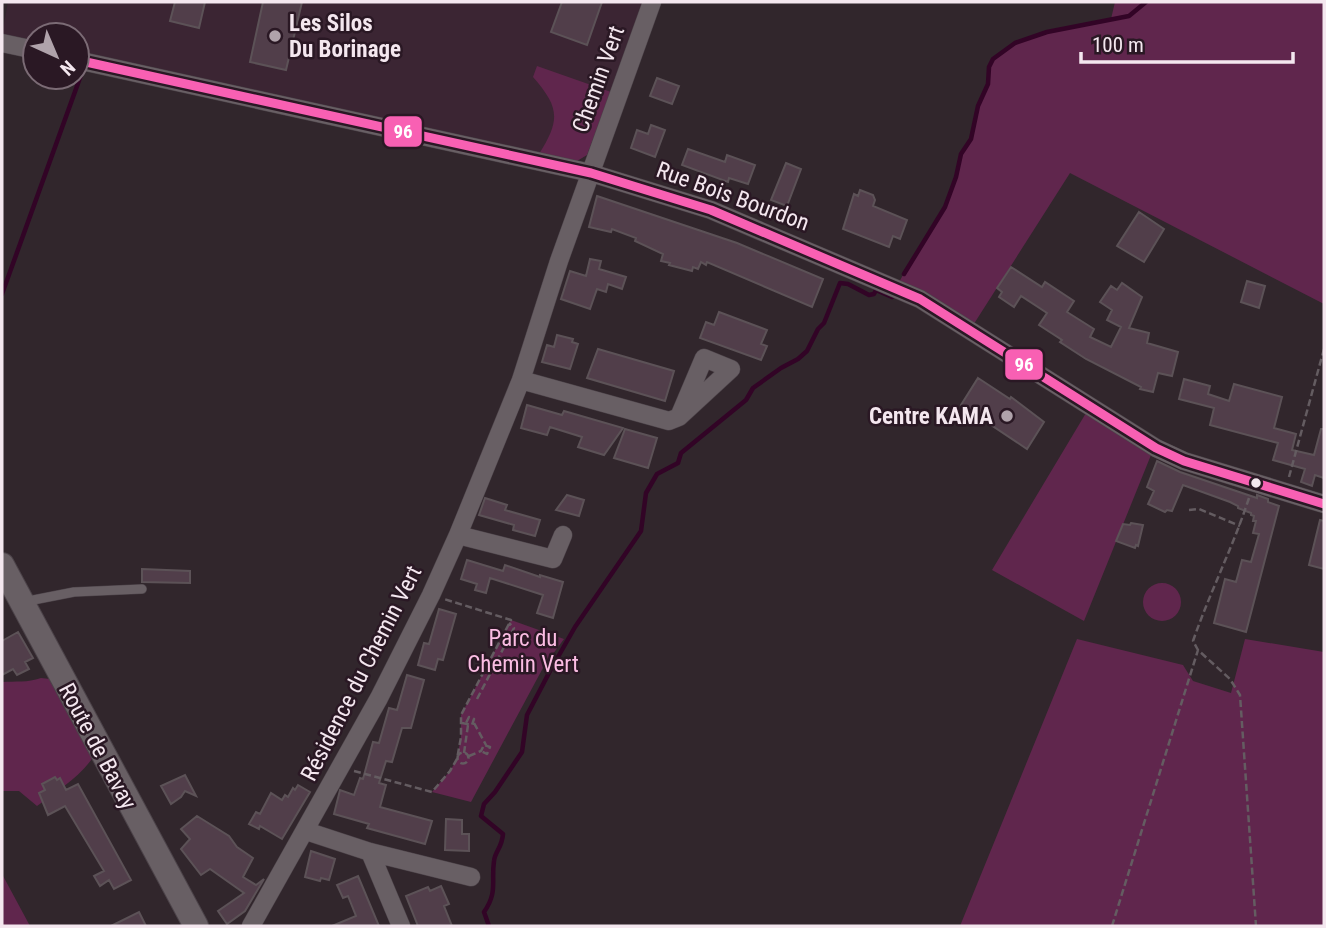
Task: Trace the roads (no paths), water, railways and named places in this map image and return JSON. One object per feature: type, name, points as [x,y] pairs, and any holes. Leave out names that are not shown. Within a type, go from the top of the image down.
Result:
[{"type":"main road","name":"Route de Bavay","points":[[2,565],[196,926]]},
{"type":"street","name":"Chemin Vert","points":[[591,173],[652,2]]},
{"type":"street","points":[[2,43],[21,47]]},
{"type":"street","name":"Rue Bois Bourdon","points":[[91,63],[591,173],[711,210],[920,299],[1156,448],[1184,461],[1324,504]]},
{"type":"street","name":"Résidence du Chemin Vert","points":[[251,926],[341,768],[431,595],[522,380],[559,261],[591,173]]},
{"type":"street","points":[[522,380],[660,421],[679,417]]},
{"type":"street","points":[[458,535],[553,559],[563,535]]},
{"type":"street","points":[[306,831],[370,852],[471,877]]},
{"type":"street","points":[[370,852],[401,926]]},
{"type":"lane","points":[[21,603],[74,592],[142,589]]},
{"type":"waterway","points":[[904,274],[945,207],[961,154],[971,139],[993,59],[1015,43],[1047,32],[1129,16],[1146,2]]},
{"type":"waterway","points":[[2,294],[75,91]]},
{"type":"waterway","points":[[489,926],[484,912],[493,893],[494,861],[503,834],[481,816],[484,804],[522,752],[527,715],[575,627],[641,531],[646,493],[657,474],[678,463],[681,453],[746,400],[753,388],[807,351],[824,323],[840,283],[848,284],[869,295],[876,290],[892,297]]},
{"type":"place","name":"Les Silos Du Borinage","points":[[275,36]]},
{"type":"place","name":"Centre KAMA","points":[[1007,416]]},
{"type":"park label","name":"Parc du Chemin Vert","points":[[523,651]]}]
